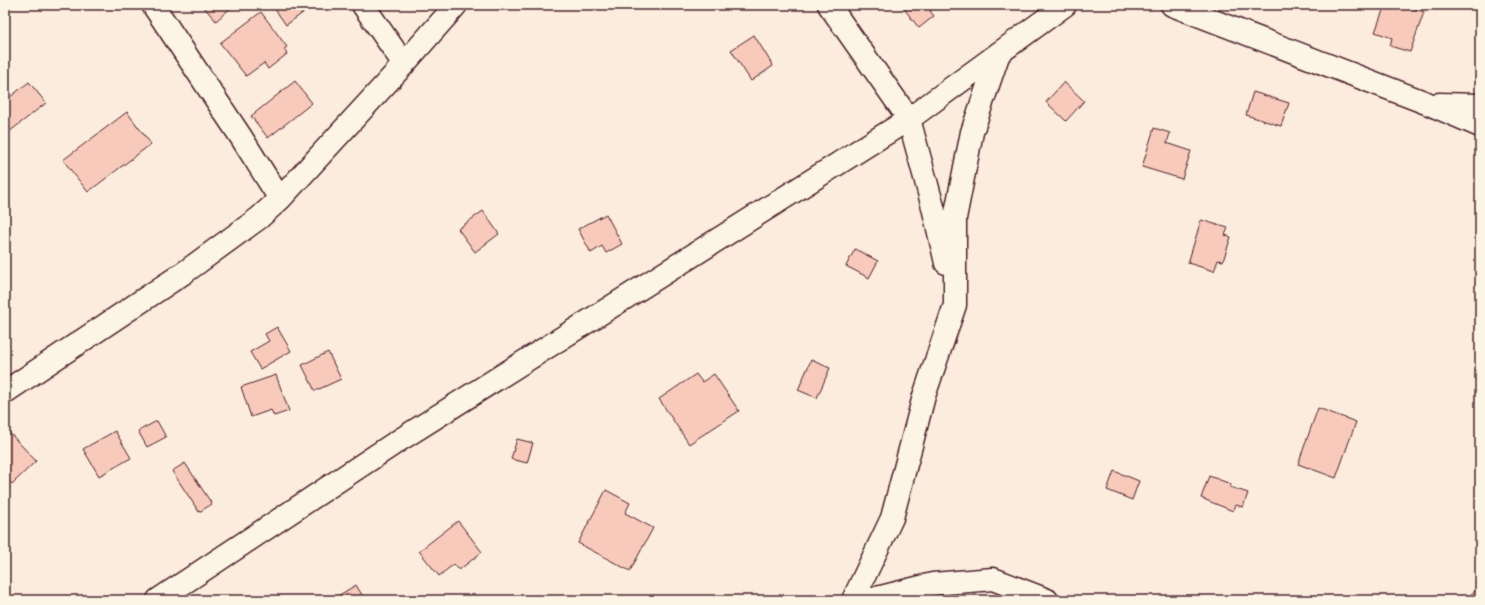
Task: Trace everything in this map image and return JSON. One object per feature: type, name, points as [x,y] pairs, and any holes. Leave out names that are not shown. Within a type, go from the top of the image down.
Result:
[{"type":"street","points":[[153,5],[241,137],[280,199]]},
{"type":"street","points":[[363,5],[404,64]]},
{"type":"street","points":[[5,392],[185,272],[259,218],[280,199],[456,5]]},
{"type":"street","points":[[829,5],[909,119],[933,207],[955,306]]},
{"type":"street","points":[[158,600],[395,443],[909,119],[1065,5]]},
{"type":"street","points":[[1172,5],[1429,104],[1480,126]]},
{"type":"street","points":[[853,600],[892,518],[924,396],[955,306],[955,218],[972,132],[999,53]]},
{"type":"street","points":[[1429,104],[1480,105]]},
{"type":"street","points":[[868,600],[933,584],[993,579],[1047,600]]},
{"type":"building","points":[[202,5],[234,5],[216,21]]},
{"type":"building","points":[[272,5],[314,5],[286,25]]},
{"type":"building","points":[[901,5],[937,5],[930,11],[934,16],[919,28]]},
{"type":"building","points":[[1385,5],[1402,5],[1424,12],[1410,52],[1390,46],[1392,38],[1375,32]]},
{"type":"building","points":[[261,12],[287,47],[284,49],[287,54],[268,69],[264,63],[246,76],[220,43]]},
{"type":"building","points":[[754,35],[773,66],[751,81],[731,50]]},
{"type":"building","points":[[295,81],[312,103],[268,138],[251,116]]},
{"type":"building","points":[[29,82],[46,103],[9,132],[5,127],[5,101]]},
{"type":"building","points":[[1064,82],[1084,101],[1066,121],[1046,102]]},
{"type":"building","points":[[1253,92],[1289,103],[1281,126],[1246,115]]},
{"type":"building","points":[[127,112],[151,144],[88,192],[63,160]]},
{"type":"building","points":[[1154,128],[1170,133],[1167,143],[1191,151],[1182,179],[1142,167]]},
{"type":"building","points":[[483,211],[499,234],[475,252],[458,229]]},
{"type":"building","points":[[606,214],[622,244],[606,253],[602,246],[591,253],[578,229]]},
{"type":"building","points":[[1201,220],[1228,228],[1225,235],[1231,237],[1223,261],[1218,260],[1214,271],[1188,263]]},
{"type":"building","points":[[855,249],[878,261],[869,278],[846,266]]},
{"type":"building","points":[[277,327],[291,351],[260,369],[250,352],[269,341],[265,334]]},
{"type":"building","points":[[328,352],[341,379],[315,391],[302,365]]},
{"type":"building","points":[[811,360],[830,368],[817,398],[798,390]]},
{"type":"building","points":[[696,374],[702,382],[714,374],[739,411],[689,444],[659,399]]},
{"type":"building","points":[[276,375],[289,411],[274,416],[271,410],[251,417],[241,387]]},
{"type":"building","points":[[1318,408],[1356,422],[1336,478],[1298,464]]},
{"type":"building","points":[[157,421],[166,437],[147,447],[138,431]]},
{"type":"building","points":[[5,428],[36,461],[12,484],[5,477]]},
{"type":"building","points":[[115,431],[131,458],[99,476],[83,449]]},
{"type":"building","points":[[517,439],[533,443],[527,463],[511,459]]},
{"type":"building","points":[[185,463],[212,504],[199,512],[172,471]]},
{"type":"building","points":[[1114,471],[1139,481],[1132,500],[1107,490]]},
{"type":"building","points":[[1209,476],[1231,484],[1230,487],[1248,493],[1243,507],[1236,505],[1233,511],[1201,498]]},
{"type":"building","points":[[606,490],[630,503],[625,513],[653,528],[630,571],[578,543]]},
{"type":"building","points":[[458,521],[482,552],[459,570],[454,564],[439,576],[419,551]]},
{"type":"building","points":[[356,585],[365,600],[331,600]]},
{"type":"building","points":[[1480,587],[1480,600],[1465,599]]}]
